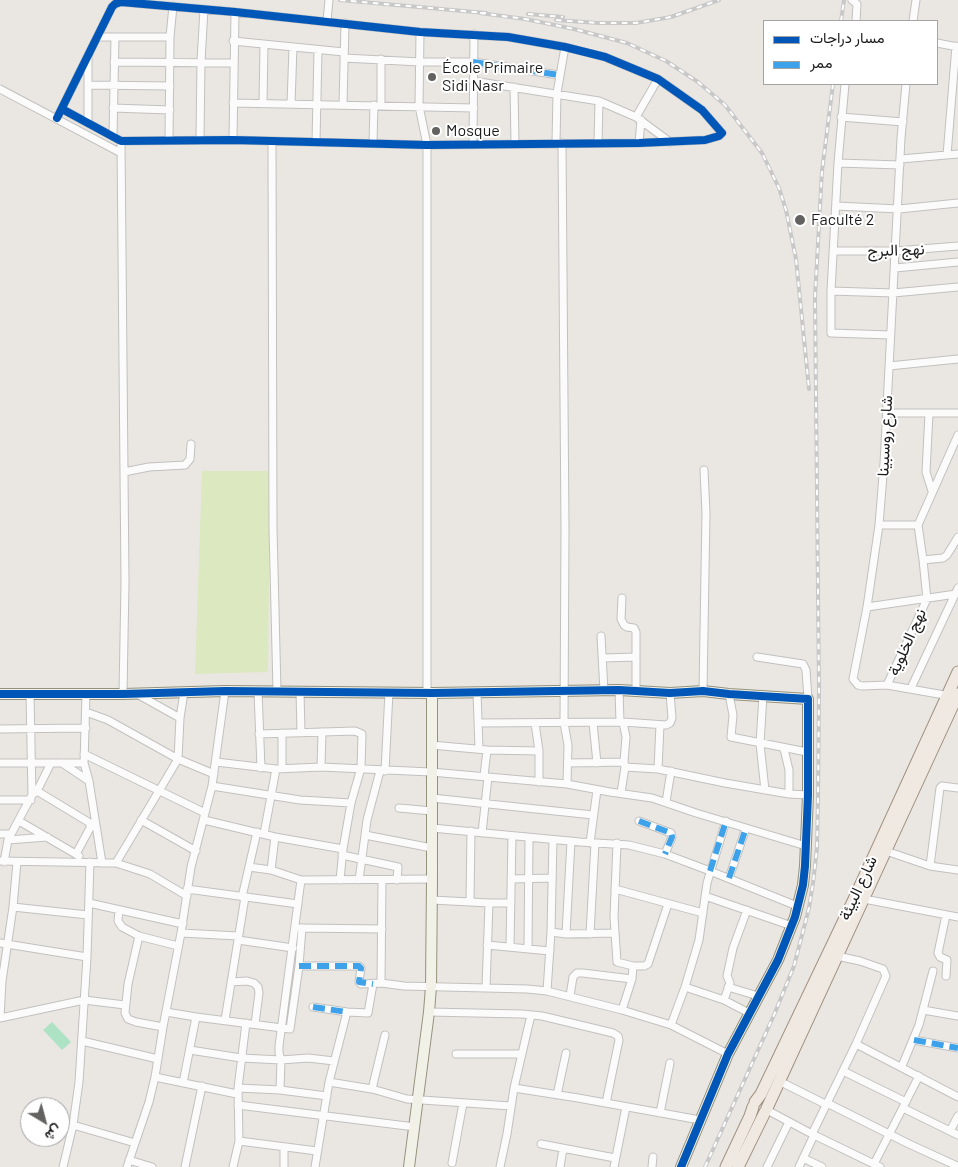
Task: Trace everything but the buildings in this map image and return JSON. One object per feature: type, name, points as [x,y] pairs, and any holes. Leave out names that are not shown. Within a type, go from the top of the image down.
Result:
[{"type":"main road","name":"شارع البيئة","points":[[738,1167],[767,1110],[886,851],[955,695],[958,672]]},
{"type":"main road","name":"شارع البيئة","points":[[726,1167],[754,1104],[761,1094],[855,896],[955,695]]},
{"type":"main road","points":[[754,1104],[758,1100],[763,1100],[766,1103],[767,1110]]},
{"type":"street","points":[[328,21],[330,0]]},
{"type":"street","points":[[852,0],[858,4],[856,20]]},
{"type":"street","points":[[913,20],[916,0]]},
{"type":"street","points":[[57,118],[115,4],[121,2],[328,21],[420,32],[517,38],[565,47],[604,57],[638,69],[658,79],[702,110],[722,133],[720,136],[705,140],[639,143],[427,145],[232,140],[121,142],[62,109]]},
{"type":"street","points":[[169,140],[170,37],[173,6]]},
{"type":"street","points":[[200,140],[204,9]]},
{"type":"street","points":[[232,140],[235,12]]},
{"type":"street","points":[[343,105],[345,23]]},
{"type":"street","points":[[409,1167],[429,1012],[432,900],[429,693],[427,145],[420,106],[420,32]]},
{"type":"street","points":[[473,144],[474,34]]},
{"type":"street","points":[[97,37],[170,37]]},
{"type":"street","points":[[113,136],[115,37]]},
{"type":"street","points":[[234,42],[293,47],[381,59],[420,62],[473,62],[559,75]]},
{"type":"street","points":[[938,43],[957,46],[947,155]]},
{"type":"street","points":[[263,103],[264,45]]},
{"type":"street","points":[[290,104],[293,47]]},
{"type":"street","points":[[565,47],[557,93],[564,723],[568,745],[567,784]]},
{"type":"street","points":[[316,142],[318,50]]},
{"type":"street","points":[[88,56],[88,123]]},
{"type":"street","points":[[373,144],[381,59]]},
{"type":"street","points":[[114,62],[233,62]]},
{"type":"street","points":[[639,143],[638,119],[658,79]]},
{"type":"street","points":[[474,81],[599,100],[638,119],[670,142]]},
{"type":"street","points":[[88,85],[170,86]]},
{"type":"street","points":[[845,85],[841,118],[833,250],[831,333],[890,335]]},
{"type":"street","name":"شارع روسبينا","points":[[906,85],[879,525],[868,607],[853,678],[858,685],[862,686],[887,685],[955,695]]},
{"type":"street","points":[[0,88],[121,153]]},
{"type":"street","points":[[514,88],[515,143]]},
{"type":"street","points":[[598,143],[599,100]]},
{"type":"street","points":[[233,103],[474,108]]},
{"type":"street","points":[[113,108],[170,110]]},
{"type":"street","points":[[841,118],[903,122]]},
{"type":"street","points":[[121,142],[126,583],[123,694]]},
{"type":"street","points":[[272,142],[273,528],[277,691]]},
{"type":"street","points":[[838,163],[901,162],[958,154]]},
{"type":"street","points":[[836,206],[899,209],[958,203]]},
{"type":"street","name":"نهج البرج","points":[[833,250],[896,251],[958,246]]},
{"type":"street","points":[[895,268],[958,262]]},
{"type":"street","points":[[831,292],[893,293],[958,287]]},
{"type":"street","points":[[889,366],[958,359]]},
{"type":"street","points":[[887,413],[958,413]]},
{"type":"street","points":[[929,414],[926,472],[932,491]]},
{"type":"street","points":[[927,599],[918,525],[932,491],[955,447],[958,435]]},
{"type":"street","points":[[124,472],[150,467],[185,465],[190,459],[191,444]]},
{"type":"street","points":[[703,691],[706,513],[704,470]]},
{"type":"street","points":[[879,525],[918,525]]},
{"type":"street","points":[[923,560],[943,558],[947,555],[958,537]]},
{"type":"street","points":[[868,607],[927,599],[957,592]]},
{"type":"street","points":[[912,688],[957,592]]},
{"type":"street","points":[[622,598],[621,619],[627,627],[634,628],[636,632],[636,691]]},
{"type":"street","name":"نهج الخلوية","points":[[887,685],[927,599]]},
{"type":"street","points":[[601,636],[604,690]]},
{"type":"street","points":[[603,658],[636,657]]},
{"type":"street","points":[[681,1167],[728,1054],[778,960],[792,926],[803,884],[808,794],[808,698],[806,670],[803,664],[757,657]]},
{"type":"street","points":[[0,694],[137,694],[226,691],[429,693],[619,690],[670,693],[703,691],[808,698]]},
{"type":"street","points":[[619,690],[621,722],[626,737],[621,793]]},
{"type":"street","points":[[152,1167],[128,1164],[155,1077],[183,924],[191,867],[212,786],[226,691]]},
{"type":"street","points":[[258,691],[261,768]]},
{"type":"street","points":[[116,863],[178,759],[180,718],[184,692]]},
{"type":"street","points":[[300,692],[301,733]]},
{"type":"street","points":[[360,880],[361,858],[367,820],[383,771],[389,692]]},
{"type":"street","points":[[477,692],[478,723],[486,777],[482,833]]},
{"type":"street","points":[[478,723],[621,722],[660,725],[670,723],[672,718],[670,693]]},
{"type":"street","points":[[30,694],[33,795]]},
{"type":"street","points":[[86,694],[84,763],[89,780],[93,824],[102,863]]},
{"type":"street","points":[[137,694],[180,718]]},
{"type":"street","points":[[729,694],[733,715],[732,737],[784,749],[807,752]]},
{"type":"street","points":[[762,695],[760,744],[765,790]]},
{"type":"street","points":[[86,712],[108,720],[178,759],[214,774]]},
{"type":"street","points":[[593,722],[597,763]]},
{"type":"street","points":[[535,723],[539,751],[540,782]]},
{"type":"street","points":[[658,769],[660,725]]},
{"type":"street","points":[[0,729],[86,728]]},
{"type":"street","points":[[259,734],[322,732],[355,732],[362,734],[361,768],[342,852],[340,880]]},
{"type":"street","points":[[321,767],[322,732]]},
{"type":"street","points":[[225,1020],[249,866],[261,833],[279,768],[282,733]]},
{"type":"street","points":[[431,745],[539,751]]},
{"type":"street","points":[[784,749],[789,770],[788,794]]},
{"type":"street","points":[[84,754],[205,817],[275,837],[398,867],[396,880]]},
{"type":"street","points":[[216,762],[261,768],[321,767],[431,772],[567,784],[652,798],[806,846]]},
{"type":"street","points":[[0,763],[84,763]]},
{"type":"street","points":[[51,763],[10,837],[2,862],[116,863],[150,874],[187,892],[298,904]]},
{"type":"street","points":[[62,763],[89,780]]},
{"type":"street","points":[[568,763],[624,764],[672,771],[788,794],[808,794]]},
{"type":"street","points":[[666,802],[672,771]]},
{"type":"street","points":[[212,786],[255,794],[272,794],[300,800],[352,803]]},
{"type":"street","points":[[930,866],[940,788],[942,786],[958,788]]},
{"type":"street","points":[[590,934],[593,815],[597,790]]},
{"type":"street","points":[[0,800],[33,795],[93,824]]},
{"type":"street","points":[[432,798],[593,815]]},
{"type":"street","points":[[399,808],[432,811]]},
{"type":"street","points":[[141,820],[196,851]]},
{"type":"street","points":[[19,821],[88,862]]},
{"type":"street","points":[[639,821],[671,833],[672,837],[665,854]]},
{"type":"street","points":[[671,1026],[685,988],[699,940],[710,871],[726,821]]},
{"type":"street","points":[[76,854],[93,824]]},
{"type":"street","points":[[432,828],[553,840],[617,843],[665,854],[797,906]]},
{"type":"street","points":[[729,878],[746,828]]},
{"type":"street","points":[[470,901],[471,831]]},
{"type":"street","points":[[0,834],[10,837],[47,837]]},
{"type":"street","points":[[365,835],[432,848]]},
{"type":"street","points":[[510,946],[512,836]]},
{"type":"street","points":[[271,870],[275,837]]},
{"type":"street","points":[[528,948],[529,838]]},
{"type":"street","points":[[547,991],[551,932],[553,840]]},
{"type":"street","points":[[566,934],[570,841]]},
{"type":"street","points":[[617,843],[615,890],[617,962],[633,966],[648,964],[668,904]]},
{"type":"street","points":[[886,851],[930,866],[958,870]]},
{"type":"street","points":[[17,862],[13,907],[3,944],[0,1018],[84,1000],[125,1005]]},
{"type":"street","points":[[63,1167],[73,1125],[79,1082],[87,957],[88,862]]},
{"type":"street","points":[[249,866],[271,870],[301,880],[432,879]]},
{"type":"street","points":[[511,879],[552,878]]},
{"type":"street","points":[[166,1012],[196,1018],[290,1029],[299,966],[298,904],[301,880]]},
{"type":"street","points":[[381,983],[382,880]]},
{"type":"street","points":[[615,890],[703,912]]},
{"type":"street","points":[[705,896],[792,926]]},
{"type":"street","points":[[864,899],[958,917]]},
{"type":"street","points":[[432,900],[510,903]]},
{"type":"street","points":[[89,903],[183,924]]},
{"type":"street","points":[[486,988],[489,903]]},
{"type":"street","points":[[13,907],[88,915]]},
{"type":"street","points":[[119,910],[118,921],[121,925],[139,936],[178,946]]},
{"type":"street","points":[[724,1000],[730,980],[727,976],[734,948],[747,910]]},
{"type":"street","points":[[946,915],[938,953],[940,957],[947,960],[946,976]]},
{"type":"street","points":[[299,928],[382,929]]},
{"type":"street","points":[[280,1090],[281,1060],[279,1053],[281,1028],[293,948],[299,928]]},
{"type":"street","points":[[551,932],[566,934],[615,934]]},
{"type":"street","points":[[181,933],[238,938],[293,948]]},
{"type":"street","points":[[139,936],[128,984],[125,1013],[128,1019],[145,1025],[163,1027]]},
{"type":"street","points":[[3,944],[87,957]]},
{"type":"street","points":[[487,945],[550,951]]},
{"type":"street","points":[[799,1167],[886,976],[883,969],[837,956]]},
{"type":"street","points":[[299,966],[359,966],[360,983],[547,991],[622,1010],[671,1026],[728,1054]]},
{"type":"street","points":[[622,1010],[632,979],[633,966]]},
{"type":"street","points":[[902,1066],[914,1040],[933,971]]},
{"type":"street","points":[[570,996],[574,977],[577,974],[583,973],[632,979]]},
{"type":"street","points":[[231,982],[247,981],[254,983],[258,987],[255,1024]]},
{"type":"street","points":[[313,1007],[368,1013],[373,984]]},
{"type":"street","points":[[728,987],[758,996]]},
{"type":"street","points":[[685,988],[724,1000],[749,1013]]},
{"type":"street","points":[[923,1010],[958,1016]]},
{"type":"street","points":[[315,1167],[334,1061],[347,1012]]},
{"type":"street","points":[[429,1012],[542,1016],[613,1033],[618,1036],[619,1040],[606,1103]]},
{"type":"street","points":[[500,1167],[514,1088],[531,1015]]},
{"type":"street","points":[[183,1083],[196,1018]]},
{"type":"street","points":[[233,1167],[239,1141],[237,1091],[246,1023]]},
{"type":"street","points":[[372,1089],[385,1035]]},
{"type":"street","points":[[914,1040],[958,1048]]},
{"type":"street","points":[[82,1041],[158,1059]]},
{"type":"street","points":[[856,1044],[902,1066],[958,1097]]},
{"type":"street","points":[[190,1050],[241,1058],[281,1060],[308,1058],[334,1061]]},
{"type":"street","points":[[557,1095],[566,1053]]},
{"type":"street","points":[[456,1054],[522,1054]]},
{"type":"street","points":[[660,1113],[670,1063]]},
{"type":"street","points":[[843,1072],[958,1135]]},
{"type":"street","points":[[767,1110],[874,1165],[919,1076]]},
{"type":"street","points":[[155,1077],[237,1091],[280,1090],[327,1096]]},
{"type":"street","points":[[779,1081],[957,1166]]},
{"type":"street","points":[[330,1082],[372,1089],[406,1099],[511,1106]]},
{"type":"street","points":[[185,1167],[202,1086]]},
{"type":"street","points":[[514,1088],[700,1120]]},
{"type":"street","points":[[452,1163],[463,1103]]},
{"type":"street","points":[[238,1106],[415,1127]]},
{"type":"street","points":[[614,1167],[626,1107]]},
{"type":"street","points":[[950,1131],[958,1116]]},
{"type":"street","points":[[767,1167],[789,1122]]},
{"type":"street","points":[[73,1125],[135,1143]]},
{"type":"street","points":[[239,1141],[317,1151]]},
{"type":"street","points":[[541,1144],[615,1158]]},
{"type":"street","points":[[284,1148],[284,1167]]},
{"type":"street","points":[[560,1167],[563,1149]]},
{"type":"street","points":[[652,1167],[653,1157]]},
{"type":"street","points":[[803,1158],[822,1167]]},
{"type":"green space","points":[[202,471],[270,471],[268,672],[195,674]]},
{"type":"green space","points":[[52,1022],[71,1042],[62,1050],[43,1030]]},
{"type":"railway","points":[[340,0],[486,13]]},
{"type":"railway","points":[[556,20],[636,23],[671,17],[719,0]]},
{"type":"railway","points":[[841,20],[844,0]]},
{"type":"railway","points":[[480,13],[525,19],[627,43],[666,61],[698,82],[725,105],[762,153],[779,188],[786,210],[796,259],[809,389]]},
{"type":"railway","points":[[528,14],[563,17]]},
{"type":"railway","points":[[705,1167],[774,1015],[794,966],[809,908],[813,883],[817,848],[819,690],[815,297],[822,171],[833,85]]},
{"type":"marked path","points":[[473,62],[559,75]]},
{"type":"marked path","points":[[639,821],[671,833],[672,837],[665,854]]},
{"type":"marked path","points":[[710,871],[726,821]]},
{"type":"marked path","points":[[729,878],[746,828]]},
{"type":"marked path","points":[[299,966],[359,966],[361,968],[359,982],[373,984]]},
{"type":"marked path","points":[[313,1007],[347,1012]]},
{"type":"marked path","points":[[914,1040],[958,1048]]},
{"type":"cycle path","points":[[57,118],[112,7],[121,2],[420,32],[508,37],[565,47],[605,57],[658,79],[702,110],[722,133],[719,136],[705,140],[639,143],[427,145],[233,140],[121,141],[62,109]]},
{"type":"cycle path","points":[[0,694],[123,694],[225,691],[432,693],[619,690],[670,693],[703,691],[808,699],[808,795],[805,866],[803,885],[795,917],[778,960],[728,1054],[681,1167]]},
{"type":"place","name":"École Primaire Sidi Nasr","points":[[432,77]]},
{"type":"place","name":"Mosque","points":[[436,131]]},
{"type":"place","name":"Faculté 2","points":[[800,220]]}]
